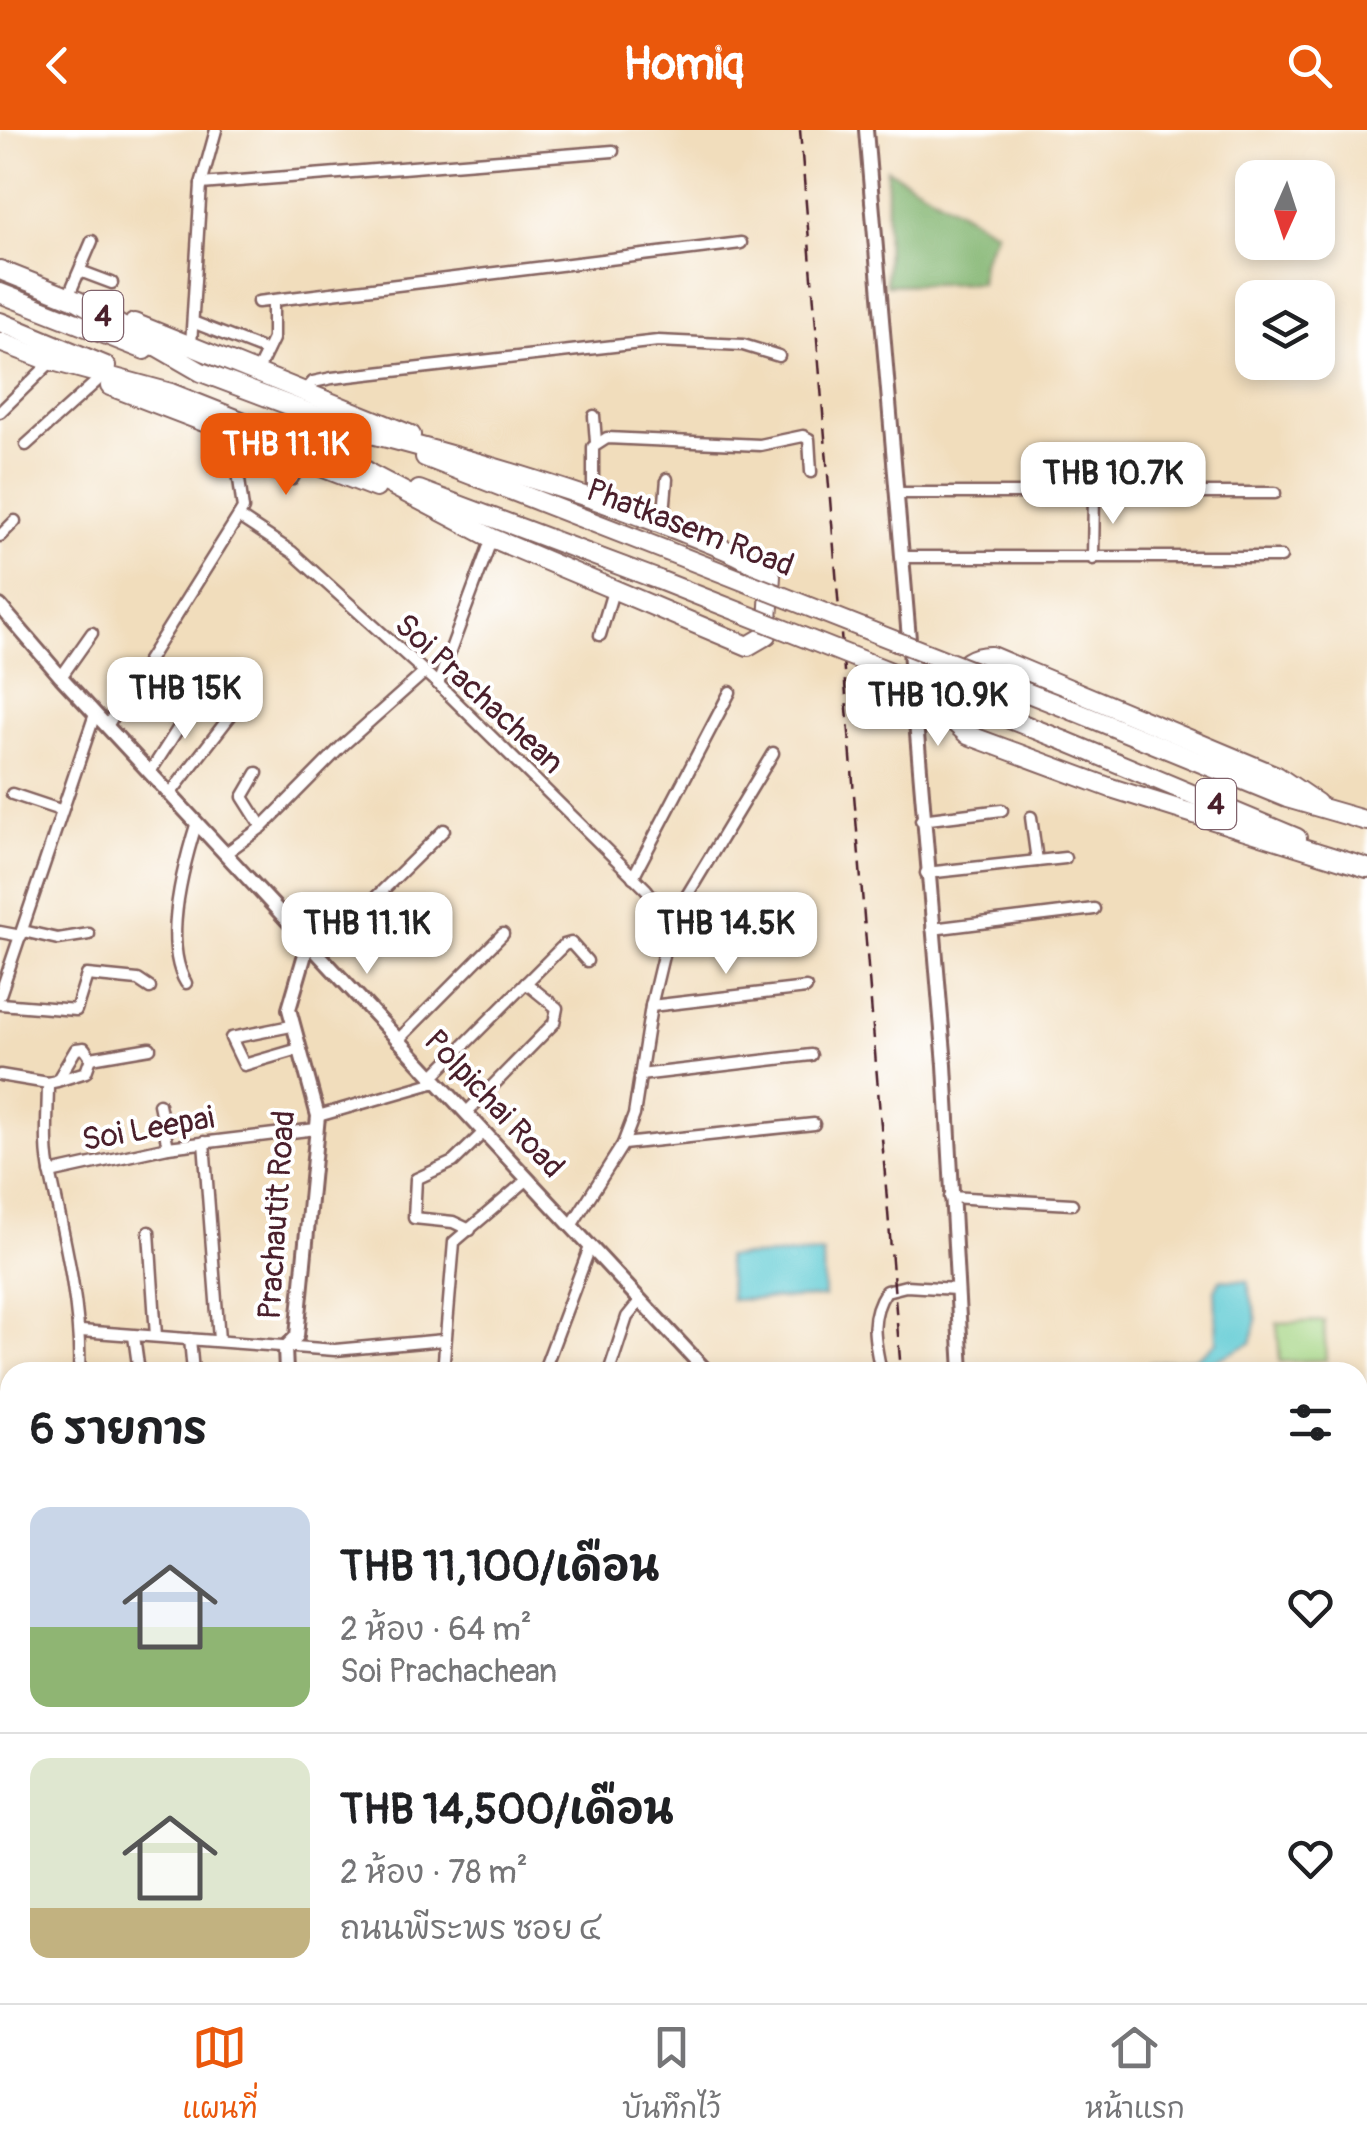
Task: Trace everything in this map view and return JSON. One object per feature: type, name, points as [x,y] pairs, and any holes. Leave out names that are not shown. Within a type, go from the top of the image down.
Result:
[{"type":"highway","name":"Phatkasem Road","points":[[0,270],[73,299],[201,372],[667,551],[1286,798],[1317,803],[1367,821]]},
{"type":"highway","points":[[0,294],[201,372]]},
{"type":"highway","points":[[73,299],[470,459]]},
{"type":"highway","points":[[0,322],[172,392]]},
{"type":"highway","name":"Phatkasem Road","points":[[0,342],[48,360],[172,392],[356,467],[660,580],[1065,741],[1367,867]]},
{"type":"highway","points":[[48,360],[442,513]]},
{"type":"highway","points":[[352,429],[470,459],[593,499],[754,562],[771,576],[767,635],[748,646],[492,538],[356,467]]},
{"type":"highway","points":[[1317,803],[1277,776],[991,656],[976,656],[962,664],[954,683],[954,722],[968,736],[1110,788],[1367,867]]},
{"type":"street","points":[[191,345],[201,184],[216,130]]},
{"type":"street","points":[[866,130],[913,667],[921,820],[945,1065],[961,1362]]},
{"type":"street","points":[[201,184],[613,150]]},
{"type":"street","points":[[73,299],[92,240]]},
{"type":"street","points":[[258,302],[741,243]]},
{"type":"street","points":[[80,272],[112,284]]},
{"type":"street","points":[[258,372],[273,339],[272,302]]},
{"type":"street","points":[[195,323],[268,351]]},
{"type":"street","points":[[305,391],[313,382],[332,378],[658,342],[743,345],[779,356]]},
{"type":"street","points":[[0,412],[48,360]]},
{"type":"street","points":[[26,444],[97,381]]},
{"type":"street","points":[[593,499],[594,416]]},
{"type":"street","points":[[107,726],[239,516],[244,503],[232,434]]},
{"type":"street","points":[[596,442],[608,438],[760,444],[803,436],[809,439],[811,472]]},
{"type":"street","points":[[240,472],[264,470],[292,479],[303,461]]},
{"type":"street","points":[[663,524],[667,479]]},
{"type":"street","points":[[899,492],[1275,493]]},
{"type":"street","points":[[1092,560],[1094,494]]},
{"type":"street","name":"Soi Prachachean","points":[[239,516],[292,552],[438,684],[634,877],[671,922]]},
{"type":"street","points":[[0,536],[15,521]]},
{"type":"street","points":[[438,684],[492,538]]},
{"type":"street","points":[[903,558],[1282,557]]},
{"type":"street","points":[[600,635],[614,591]]},
{"type":"street","name":"Polpichai Road","points":[[0,606],[60,677],[698,1362]]},
{"type":"street","points":[[60,677],[92,633]]},
{"type":"street","points":[[913,667],[954,683]]},
{"type":"street","points":[[226,853],[262,828],[342,746],[424,673]]},
{"type":"street","points":[[634,877],[730,692]]},
{"type":"street","points":[[150,772],[201,693]]},
{"type":"street","points":[[0,995],[95,714]]},
{"type":"street","points":[[170,794],[232,715]]},
{"type":"street","points":[[571,1226],[623,1144],[671,922],[773,753]]},
{"type":"street","points":[[257,773],[243,797],[262,828]]},
{"type":"street","points":[[12,794],[60,810]]},
{"type":"street","points":[[921,820],[1002,810]]},
{"type":"street","points":[[1031,817],[1038,861]]},
{"type":"street","points":[[186,983],[178,960],[180,882],[197,822]]},
{"type":"street","points":[[313,949],[444,830]]},
{"type":"street","points":[[926,874],[1065,858]]},
{"type":"street","points":[[932,929],[1094,909]]},
{"type":"street","points":[[669,935],[805,921]]},
{"type":"street","points":[[0,932],[58,939],[88,934]]},
{"type":"street","points":[[397,1041],[504,934]]},
{"type":"street","points":[[434,1080],[568,942],[588,961]]},
{"type":"street","name":"Prachautit Road","points":[[286,1362],[285,1348],[297,1336],[317,1123],[291,1026],[295,979],[313,949]]},
{"type":"street","points":[[0,1004],[76,1010],[86,974],[138,980],[150,988]]},
{"type":"street","points":[[466,1113],[554,1023],[557,1008],[526,983]]},
{"type":"street","points":[[651,1006],[806,988]]},
{"type":"street","points":[[291,1026],[231,1038],[237,1058],[244,1064],[299,1049]]},
{"type":"street","points":[[79,1362],[81,1331],[72,1307],[62,1212],[50,1173],[53,1082],[72,1051],[84,1048],[91,1058]]},
{"type":"street","points":[[91,1058],[150,1048]]},
{"type":"street","points":[[640,1074],[811,1055]]},
{"type":"street","points":[[0,1076],[53,1082],[86,1072],[91,1058]]},
{"type":"street","name":"Soi Leepai","points":[[50,1173],[317,1123],[434,1080]]},
{"type":"street","points":[[159,1104],[168,1148]]},
{"type":"street","points":[[623,1144],[784,1131],[814,1124]]},
{"type":"street","points":[[470,1230],[453,1222],[414,1218],[416,1179],[454,1162],[483,1133]]},
{"type":"street","points":[[204,1142],[218,1340]]},
{"type":"street","points":[[443,1362],[454,1242],[528,1179]]},
{"type":"street","points":[[950,1197],[1072,1204]]},
{"type":"street","points":[[148,1232],[156,1336]]},
{"type":"street","points":[[547,1362],[590,1247]]},
{"type":"street","points":[[879,1362],[872,1328],[876,1306],[886,1290],[906,1286],[956,1289]]},
{"type":"street","points":[[612,1362],[627,1317],[640,1301]]},
{"type":"street","points":[[81,1331],[336,1350],[444,1340]]},
{"type":"street","points":[[134,1336],[138,1362]]},
{"type":"street","points":[[190,1340],[192,1362]]},
{"type":"green space","points":[[887,169],[996,232],[982,262],[980,283],[886,285]]},
{"type":"green space","points":[[1324,1321],[1326,1360],[1280,1362],[1277,1323]]},
{"type":"water","points":[[823,1253],[824,1297],[731,1300],[726,1257]]},
{"type":"water","points":[[1220,1280],[1247,1281],[1257,1320],[1251,1343],[1212,1362],[1158,1362],[1195,1358],[1217,1342],[1215,1290]]},
{"type":"railway","points":[[800,130],[900,1362]]}]
